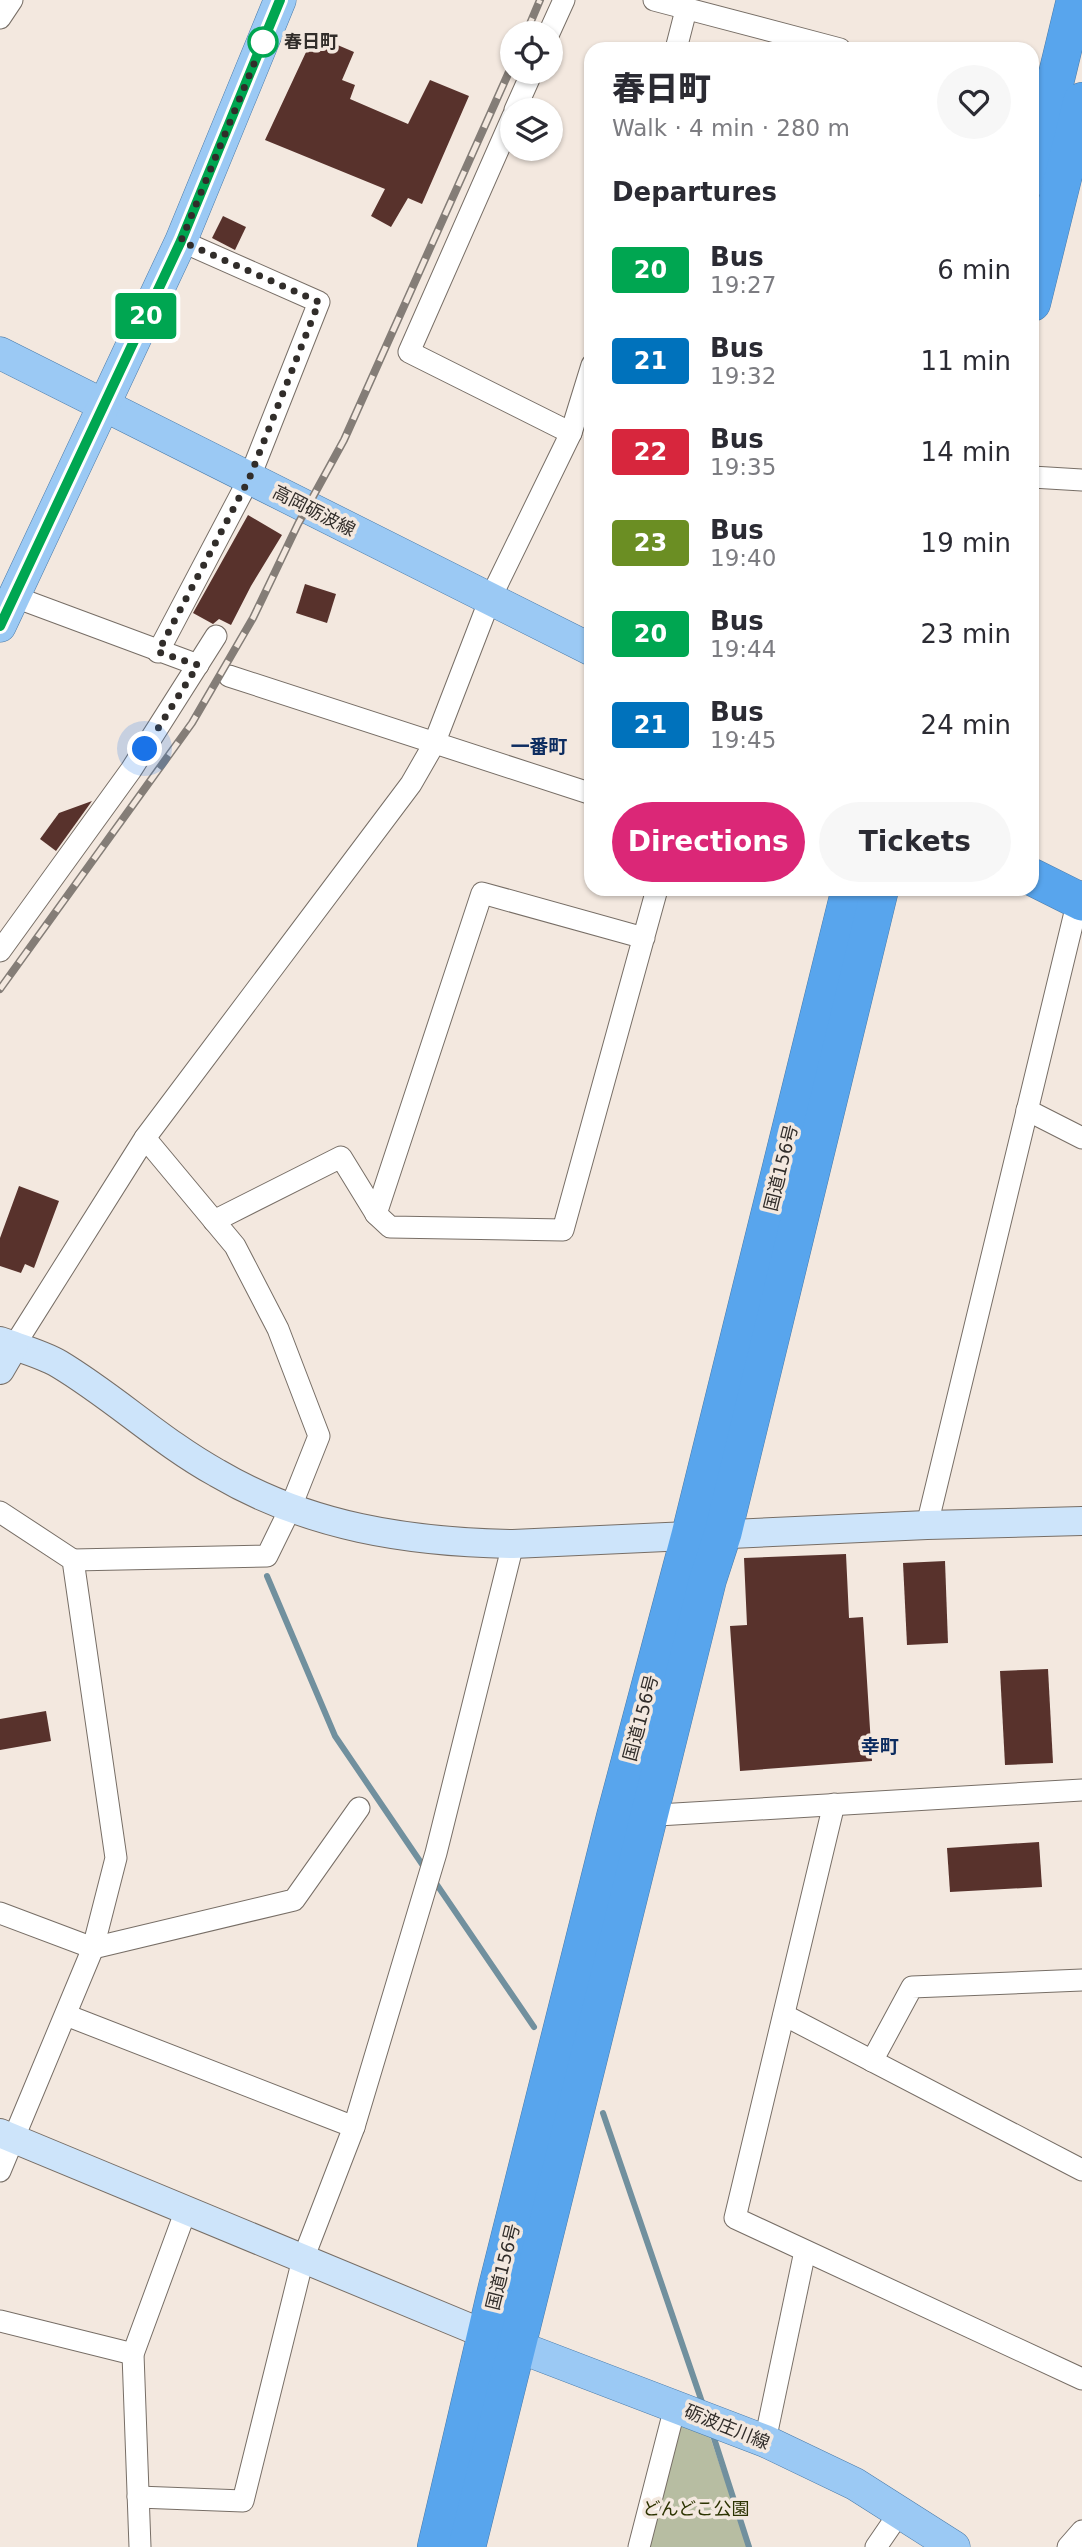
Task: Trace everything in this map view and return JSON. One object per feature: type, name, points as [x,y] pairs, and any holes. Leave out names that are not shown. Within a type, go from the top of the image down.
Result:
[{"type":"highway","points":[[1039,242],[1055,104],[1075,0]]},
{"type":"highway","points":[[1039,155],[1055,104]]},
{"type":"highway","points":[[1039,880],[1081,898]]},
{"type":"highway","name":"国道156号","points":[[436,2547],[502,2340],[651,1815],[708,1579],[706,1534],[848,896]]},
{"type":"highway","name":"国道156号","points":[[467,2547],[502,2340],[615,1817],[706,1534],[878,896]]},
{"type":"main road","points":[[0,626],[181,241],[280,0]]},
{"type":"main road","name":"高岡砺波線","points":[[0,353],[584,646]]},
{"type":"main road","name":"砺波庄川線","points":[[502,2340],[765,2441],[855,2484],[954,2547]]},
{"type":"street","points":[[0,18],[12,0]]},
{"type":"street","points":[[554,21],[564,0]]},
{"type":"street","points":[[654,0],[813,42]]},
{"type":"street","points":[[678,42],[686,9]]},
{"type":"street","points":[[500,146],[409,352],[571,433]]},
{"type":"street","points":[[158,652],[249,479],[319,302],[181,241]]},
{"type":"street","points":[[584,391],[571,433],[490,600],[434,744],[411,784],[145,1138],[5,1352],[58,1364],[216,1473],[290,1509],[389,1534],[452,1542],[513,1544],[927,1525],[1082,1521]]},
{"type":"street","points":[[1039,477],[1082,480]]},
{"type":"street","points":[[15,597],[198,665]]},
{"type":"street","points":[[0,951],[131,770],[216,636]]},
{"type":"street","points":[[229,676],[584,791]]},
{"type":"street","points":[[376,1214],[482,893],[644,937]]},
{"type":"street","points":[[214,1221],[341,1157],[376,1214],[390,1227],[563,1230],[655,896]]},
{"type":"street","points":[[927,1525],[1081,898]]},
{"type":"street","points":[[1027,1110],[1082,1138]]},
{"type":"street","points":[[0,1512],[73,1560],[267,1556],[290,1509],[319,1436],[278,1329],[235,1246],[145,1138]]},
{"type":"street","points":[[138,2497],[243,2501],[303,2259],[354,2127],[436,1853],[513,1544]]},
{"type":"street","points":[[0,2171],[8,2136],[66,2015],[93,1948],[116,1858],[73,1560]]},
{"type":"street","points":[[615,1817],[1082,1790]]},
{"type":"street","points":[[834,1804],[735,2218],[1082,2379]]},
{"type":"street","points":[[0,1913],[93,1948],[294,1900],[359,1808]]},
{"type":"street","points":[[872,2061],[912,1987],[1082,1980]]},
{"type":"street","points":[[66,2015],[354,2127]]},
{"type":"street","points":[[783,2015],[1082,2169]]},
{"type":"street","points":[[8,2136],[502,2340]]},
{"type":"street","points":[[140,2547],[132,2354],[186,2210]]},
{"type":"street","points":[[765,2441],[805,2250]]},
{"type":"street","points":[[0,2321],[132,2354]]},
{"type":"street","points":[[639,2547],[675,2407]]},
{"type":"street","points":[[876,2547],[900,2512]]},
{"type":"street","points":[[1068,2547],[1082,2531]]},
{"type":"green space","name":"どんどこ公園","points":[[705,2422],[748,2547],[649,2547],[680,2425]]},
{"type":"building","points":[[314,35],[354,52],[342,80],[355,85],[350,99],[408,124],[430,80],[469,96],[422,204],[408,198],[391,227],[371,216],[385,189],[265,140]]},
{"type":"building","points":[[223,216],[246,227],[235,250],[212,238]]},
{"type":"building","points":[[248,515],[282,535],[231,625],[219,619],[213,624],[193,613]]},
{"type":"building","points":[[305,584],[336,594],[327,623],[296,613]]},
{"type":"building","points":[[92,801],[56,851],[40,839],[59,813]]},
{"type":"building","points":[[19,1186],[59,1201],[34,1268],[25,1264],[21,1273],[0,1266],[0,1238]]},
{"type":"building","points":[[846,1554],[849,1618],[863,1617],[872,1761],[740,1771],[730,1626],[747,1625],[744,1558]]},
{"type":"building","points":[[945,1561],[948,1643],[907,1645],[903,1563]]},
{"type":"building","points":[[1048,1669],[1053,1763],[1005,1765],[1000,1671]]},
{"type":"building","points":[[46,1711],[51,1741],[0,1750],[0,1719]]},
{"type":"building","points":[[1039,1842],[1042,1887],[950,1892],[947,1848]]},
{"type":"waterway","points":[[267,1576],[335,1736],[426,1870]]},
{"type":"waterway","points":[[433,1879],[534,2027]]},
{"type":"waterway","points":[[603,2113],[703,2405]]},
{"type":"waterway","points":[[712,2432],[749,2547]]},
{"type":"railway","points":[[531,21],[540,0]]},
{"type":"railway","points":[[0,989],[192,723],[253,618],[298,524],[344,440],[504,84]]},
{"type":"bus line","name":"20","points":[[0,626],[181,241],[280,0]]},
{"type":"place","name":"春日町","points":[[263,42]]},
{"type":"district","name":"一番町","points":[[539,746]]},
{"type":"district","name":"幸町","points":[[880,1746]]},
{"type":"route","points":[[145,749],[198,665],[158,652],[249,479],[319,302],[181,241],[263,42]]}]
